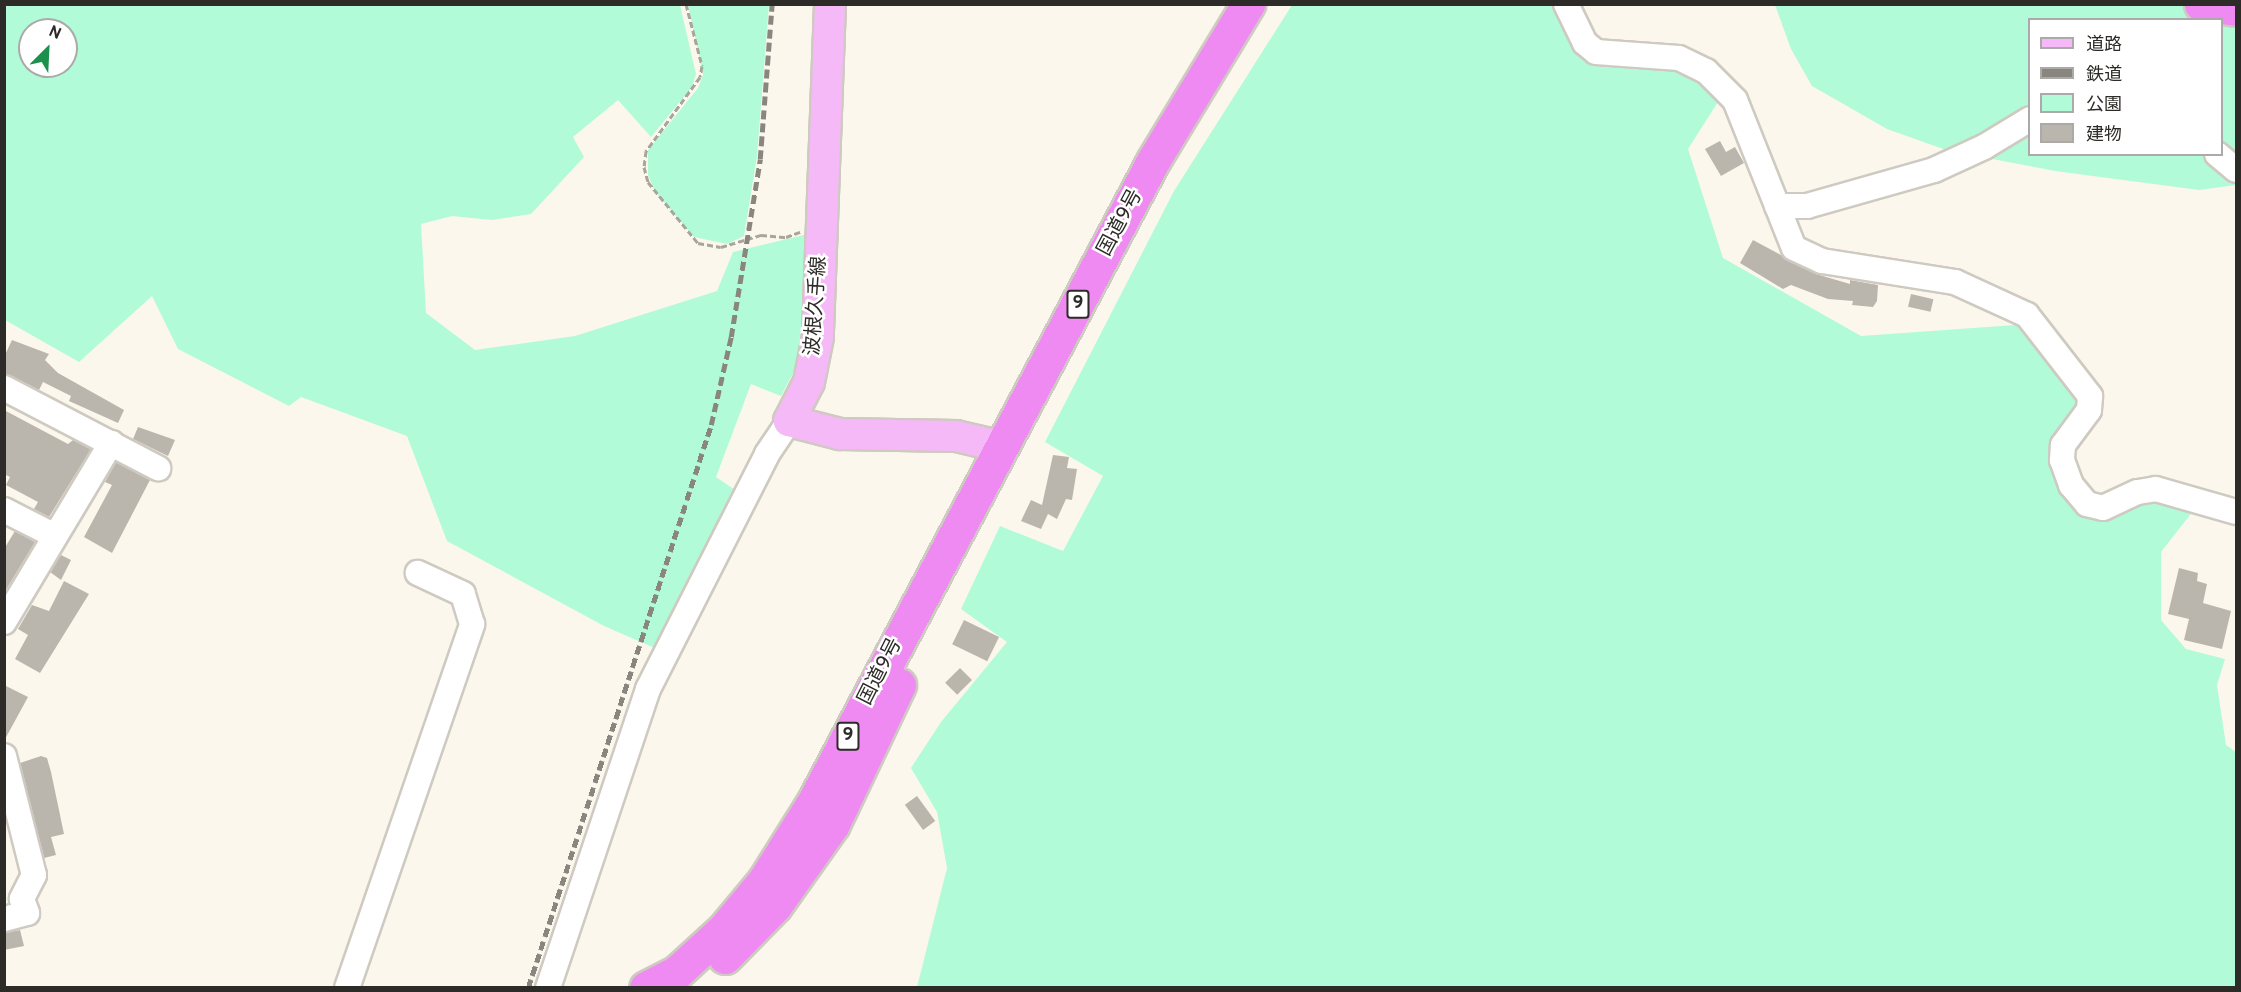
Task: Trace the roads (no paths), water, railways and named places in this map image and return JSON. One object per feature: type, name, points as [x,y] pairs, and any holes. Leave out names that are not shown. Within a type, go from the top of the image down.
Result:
[{"type":"highway","name":"国道9号","points":[[646,987],[676,973],[708,944],[764,881],[813,803],[1153,161],[1248,4]]},
{"type":"highway","points":[[2201,4],[2236,9]]},
{"type":"highway","name":"国道9号","points":[[690,987],[741,944],[775,906],[833,824],[935,608],[1003,447]]},
{"type":"main road","name":"波根久手線","points":[[789,421],[809,382],[818,337],[830,4]]},
{"type":"main road","points":[[789,421],[840,434],[956,436],[1003,447]]},
{"type":"street","points":[[1566,4],[1585,43],[1596,52],[1679,58],[1706,71],[1735,100],[1794,248],[1822,261],[1955,282],[2027,315],[2090,396],[2089,410],[2063,445],[2062,460],[2071,485],[2087,504],[2103,508],[2138,492],[2157,489],[2236,512]]},
{"type":"street","points":[[1777,206],[1807,207],[1934,170],[1984,147],[2028,120]]},
{"type":"street","points":[[2219,156],[2236,170]]},
{"type":"street","points":[[4,388],[159,468]]},
{"type":"street","points":[[548,987],[648,689],[767,454],[789,421]]},
{"type":"street","points":[[4,622],[111,443]]},
{"type":"street","points":[[4,510],[55,536]]},
{"type":"street","points":[[347,987],[472,624],[463,594],[418,573]]},
{"type":"street","points":[[4,756],[13,830],[34,875],[22,899],[27,913],[4,919]]},
{"type":"railway","points":[[528,988],[711,425],[731,337],[760,159],[772,4]]}]
